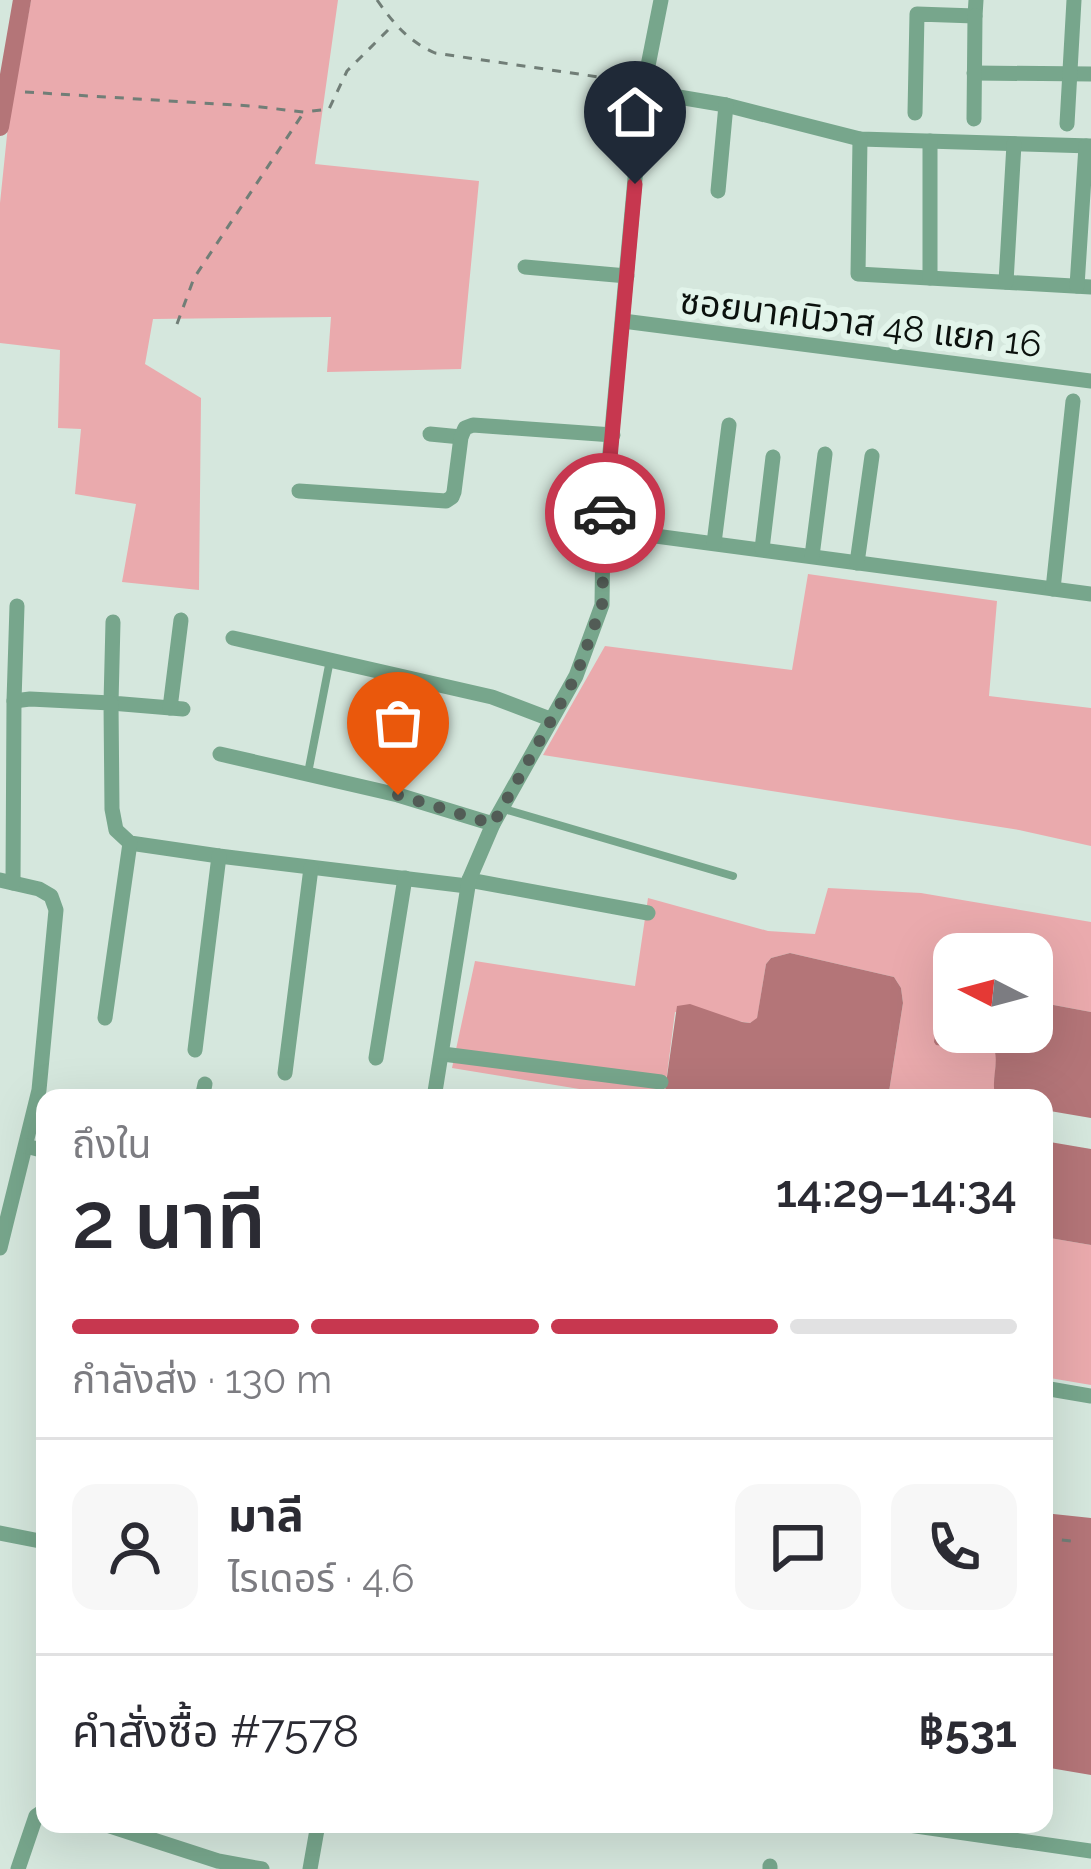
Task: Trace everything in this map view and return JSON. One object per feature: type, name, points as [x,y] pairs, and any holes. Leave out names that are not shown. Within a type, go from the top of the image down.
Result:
[{"type":"street","points":[[436,1089],[468,883],[497,816],[576,676],[602,605],[603,529],[644,87],[661,0]]},
{"type":"street","points":[[1067,124],[1075,0]]},
{"type":"street","points":[[915,113],[916,14],[975,8],[974,119]]},
{"type":"street","points":[[974,73],[1091,74]]},
{"type":"street","points":[[644,87],[860,140],[1089,146],[1084,287],[857,274],[860,140]]},
{"type":"street","points":[[718,191],[727,105]]},
{"type":"street","points":[[930,141],[930,278]]},
{"type":"street","points":[[1006,282],[1014,144]]},
{"type":"street","points":[[525,267],[627,277]]},
{"type":"street","name":"ซอยนาคนิวาส 48 แยก 16","points":[[623,321],[1091,382]]},
{"type":"street","points":[[1053,589],[1072,401]]},
{"type":"street","points":[[299,491],[446,501],[454,492],[461,437],[473,424],[613,435]]},
{"type":"street","points":[[714,543],[729,425]]},
{"type":"street","points":[[430,434],[461,437]]},
{"type":"street","points":[[812,556],[825,454]]},
{"type":"street","points":[[857,563],[872,456]]},
{"type":"street","points":[[762,549],[773,457]]},
{"type":"street","points":[[603,529],[1091,594]]},
{"type":"street","points":[[17,606],[7,881],[51,896],[56,910],[39,1089]]},
{"type":"street","points":[[14,701],[177,708],[182,620]]},
{"type":"street","points":[[113,622],[112,809],[116,830],[130,843],[468,883],[648,913]]},
{"type":"street","points":[[233,638],[492,697],[550,719]]},
{"type":"street","points":[[220,754],[497,816]]},
{"type":"street","points":[[105,1018],[130,843]]},
{"type":"street","points":[[195,1050],[219,856]]},
{"type":"street","points":[[285,1073],[311,868]]},
{"type":"street","points":[[376,1058],[405,878]]},
{"type":"street","points":[[442,1054],[661,1082]]},
{"type":"street","points":[[0,1248],[36,1103]]},
{"type":"street","points":[[26,1146],[36,1149]]},
{"type":"street","points":[[1053,1390],[1091,1396]]},
{"type":"street","points":[[0,1533],[36,1540]]},
{"type":"street","points":[[18,1869],[36,1816]]},
{"type":"street","points":[[132,1833],[218,1861],[262,1869]]},
{"type":"street","points":[[310,1869],[316,1833]]},
{"type":"street","points":[[967,1833],[1091,1850]]},
{"type":"lane","points":[[308,774],[330,660]]},
{"type":"lane","points":[[497,816],[733,876]]},
{"type":"path","points":[[376,0],[413,43],[435,53],[644,87]]},
{"type":"path","points":[[25,92],[304,112],[329,109],[347,71],[394,24]]},
{"type":"path","points":[[177,324],[194,278],[304,112]]},
{"type":"path","points":[[1053,1539],[1071,1541]]},
{"type":"shaded area","points":[[31,0],[338,0],[315,164],[479,181],[461,369],[327,372],[331,317],[153,319],[145,364],[201,398],[199,590],[122,582],[136,504],[75,494],[81,429],[58,428],[60,350],[0,343],[0,203],[9,116]]},
{"type":"shaded area","points":[[808,574],[997,601],[989,696],[1091,708],[1091,846],[1019,830],[543,755],[605,646],[792,670]]},
{"type":"shaded area","points":[[828,888],[921,893],[1091,922],[1091,1012],[1053,1005],[1053,933],[933,933],[933,1053],[995,1053],[995,1089],[889,1089],[903,1003],[894,977],[790,953],[766,964],[757,1019],[750,1023],[675,1012],[665,1089],[579,1089],[452,1068],[475,961],[635,986],[648,898],[768,931],[815,934]]},
{"type":"shaded area","points":[[790,953],[894,977],[903,1003],[889,1089],[665,1089],[677,1006],[690,1004],[750,1023],[757,1018],[771,958]]},
{"type":"shaded area","points":[[1053,1005],[1091,1012],[1091,1118],[1053,1112],[1053,1089],[995,1089],[995,1055],[1053,1053]]},
{"type":"shaded area","points":[[1053,1143],[1091,1149],[1091,1245],[1053,1239]]},
{"type":"shaded area","points":[[1053,1239],[1091,1245],[1091,1385],[1053,1379]]},
{"type":"shaded area","points":[[1053,1514],[1091,1518],[1091,1775],[1053,1769]]},
{"type":"waterway","points":[[0,127],[22,0]]},
{"type":"way so far","points":[[398,795],[493,824],[576,676],[602,605],[605,513]]},
{"type":"route","points":[[605,513],[635,184]]}]
